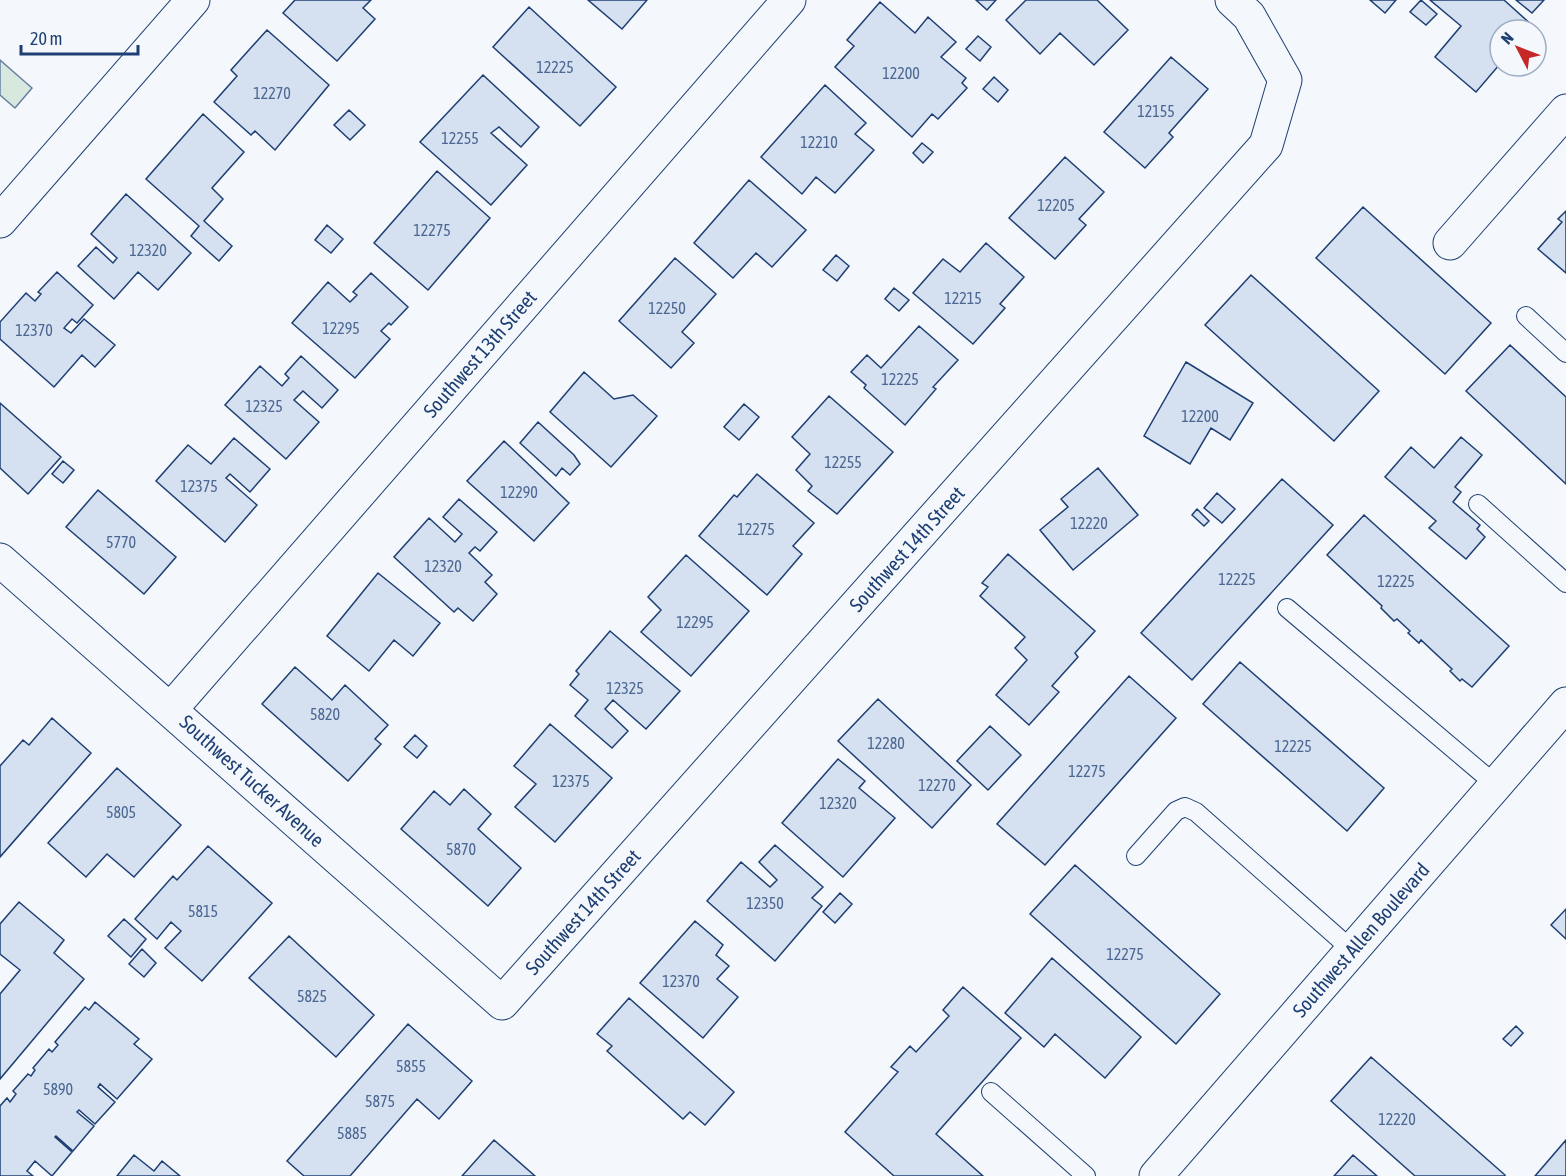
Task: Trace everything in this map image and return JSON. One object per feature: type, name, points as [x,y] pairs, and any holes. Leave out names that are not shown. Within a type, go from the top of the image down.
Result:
[{"type":"street","points":[[0,221],[193,0]]},
{"type":"street","name":"Southwest 13th Street","points":[[171,709],[789,0]]},
{"type":"street","name":"Southwest 14th Street","points":[[502,1003],[1266,145],[1285,80],[1250,16],[1232,0]]},
{"type":"street","points":[[1450,243],[1566,111]]},
{"type":"street","name":"Southwest Tucker Avenue","points":[[0,560],[502,1003]]},
{"type":"street","name":"Southwest Allen Boulevard","points":[[1156,1176],[1566,704]]},
{"type":"lane","points":[[1526,316],[1566,353]]},
{"type":"lane","points":[[1478,504],[1566,584]]},
{"type":"lane","points":[[1287,608],[1496,785]]},
{"type":"lane","points":[[1136,856],[1176,811],[1185,807],[1196,812],[1352,950]]},
{"type":"lane","points":[[991,1092],[1086,1176]]},
{"type":"shaded area","points":[[0,60],[32,88],[15,108],[0,95]]},
{"type":"building","points":[[295,0],[371,0],[363,8],[375,19],[337,61],[283,13]]},
{"type":"building","points":[[588,0],[647,0],[622,29]]},
{"type":"building","points":[[976,0],[996,0],[987,10]]},
{"type":"building","points":[[1026,0],[1097,0],[1128,30],[1094,65],[1060,33],[1040,54],[1006,20]]},
{"type":"building","points":[[1370,0],[1396,0],[1385,13]]},
{"type":"building","points":[[1421,0],[1437,14],[1426,25],[1410,12]]},
{"type":"building","points":[[1430,0],[1504,0],[1524,18],[1488,18],[1488,78],[1476,92],[1435,57],[1461,26]]},
{"type":"building","points":[[1516,0],[1544,0],[1532,13]]},
{"type":"building","points":[[880,2],[915,33],[928,17],[956,42],[941,57],[966,78],[962,83],[967,88],[938,119],[932,114],[912,137],[835,67],[854,46],[847,40]]},
{"type":"building","points":[[529,7],[616,87],[580,126],[493,47]]},
{"type":"building","points":[[267,30],[329,85],[275,150],[255,131],[251,135],[214,102],[237,76],[231,70]]},
{"type":"building","points":[[978,36],[991,47],[980,61],[966,49]]},
{"type":"building","points":[[1171,57],[1208,89],[1169,133],[1173,137],[1145,168],[1104,132]]},
{"type":"building","points":[[483,75],[539,127],[521,147],[499,127],[491,133],[527,165],[491,205],[420,142]]},
{"type":"building","points":[[994,77],[1008,90],[998,102],[983,89]]},
{"type":"building","points":[[825,85],[866,123],[855,134],[874,150],[835,193],[816,177],[802,194],[761,157]]},
{"type":"building","points":[[349,110],[365,125],[350,140],[334,125]]},
{"type":"building","points":[[203,114],[244,152],[212,188],[223,199],[204,221],[232,246],[219,261],[191,236],[199,226],[146,179]]},
{"type":"building","points":[[922,143],[933,152],[923,163],[913,153]]},
{"type":"building","points":[[1065,157],[1104,192],[1079,219],[1086,225],[1055,259],[1009,218]]},
{"type":"building","points":[[437,171],[490,218],[428,290],[374,243]]},
{"type":"building","points":[[749,180],[806,230],[772,267],[756,253],[733,278],[694,243]]},
{"type":"building","points":[[126,194],[191,253],[158,290],[138,272],[114,299],[78,266],[96,247],[113,263],[117,258],[91,234]]},
{"type":"building","points":[[1363,207],[1491,323],[1445,374],[1316,258]]},
{"type":"building","points":[[1566,211],[1566,273],[1538,249],[1562,222],[1558,219]]},
{"type":"building","points":[[327,225],[343,239],[331,253],[315,240]]},
{"type":"building","points":[[986,243],[1024,277],[1000,304],[1005,308],[973,344],[913,293],[943,259],[960,272]]},
{"type":"building","points":[[836,255],[849,266],[837,281],[823,270]]},
{"type":"building","points":[[675,258],[716,294],[682,332],[694,343],[671,368],[619,321]]},
{"type":"building","points":[[57,272],[93,305],[77,323],[72,319],[64,328],[71,333],[84,319],[115,345],[95,367],[82,355],[54,387],[0,339],[0,322],[26,293],[35,301],[41,294],[38,292]]},
{"type":"building","points":[[371,273],[408,307],[391,325],[389,323],[381,331],[390,339],[355,378],[292,323],[328,282],[350,302],[357,295],[353,292]]},
{"type":"building","points":[[1251,275],[1379,391],[1334,441],[1205,325]]},
{"type":"building","points":[[894,288],[909,300],[899,311],[885,299]]},
{"type":"building","points":[[919,326],[958,360],[933,387],[936,389],[905,425],[864,388],[866,385],[851,372],[867,355],[881,368]]},
{"type":"building","points":[[1510,345],[1566,397],[1566,484],[1466,391]]},
{"type":"building","points":[[301,356],[338,390],[322,408],[303,391],[294,400],[319,422],[286,459],[225,405],[260,366],[282,386],[289,378],[285,374]]},
{"type":"building","points":[[1186,362],[1253,403],[1230,440],[1211,428],[1190,464],[1144,436]]},
{"type":"building","points":[[584,372],[614,399],[633,395],[657,416],[611,467],[550,412]]},
{"type":"building","points":[[829,396],[893,452],[837,514],[808,491],[812,486],[796,470],[810,454],[792,437]]},
{"type":"building","points":[[0,403],[61,457],[28,494],[0,468]]},
{"type":"building","points":[[744,404],[759,417],[739,440],[724,427]]},
{"type":"building","points":[[538,422],[574,455],[580,464],[570,475],[562,468],[556,476],[520,443]]},
{"type":"building","points":[[1461,437],[1482,455],[1455,487],[1461,492],[1453,502],[1480,525],[1477,529],[1485,537],[1466,559],[1429,528],[1436,521],[1385,477],[1411,447],[1434,468]]},
{"type":"building","points":[[234,438],[270,469],[250,492],[230,474],[226,478],[257,505],[225,542],[156,481],[188,445],[211,464]]},
{"type":"building","points":[[504,441],[569,503],[534,541],[467,481]]},
{"type":"building","points":[[63,461],[74,470],[63,483],[52,474]]},
{"type":"building","points":[[1098,468],[1138,515],[1073,570],[1040,530],[1068,507],[1061,499]]},
{"type":"building","points":[[757,474],[814,523],[793,546],[802,554],[767,595],[699,536],[734,495],[737,497]]},
{"type":"building","points":[[1282,479],[1333,525],[1192,680],[1141,633]]},
{"type":"building","points":[[98,490],[176,557],[144,594],[66,527]]},
{"type":"building","points":[[1217,493],[1235,509],[1222,523],[1204,508]]},
{"type":"building","points":[[459,499],[497,532],[480,551],[475,547],[469,553],[492,575],[485,582],[497,594],[473,621],[458,608],[454,612],[394,557],[429,518],[455,542],[462,534],[443,517]]},
{"type":"building","points":[[1197,509],[1209,521],[1204,526],[1192,515]]},
{"type":"building","points":[[1364,515],[1509,646],[1472,687],[1462,679],[1460,681],[1450,671],[1452,669],[1421,640],[1419,643],[1408,633],[1410,631],[1397,619],[1394,621],[1381,608],[1382,606],[1327,555]]},
{"type":"building","points":[[1008,554],[1095,631],[1075,653],[1078,657],[1052,686],[1059,692],[1029,725],[996,695],[1027,660],[1015,648],[1025,637],[980,596],[988,587],[982,583]]},
{"type":"building","points":[[686,555],[749,611],[691,676],[641,632],[661,610],[648,597]]},
{"type":"building","points":[[378,573],[440,623],[413,656],[394,640],[369,671],[327,636]]},
{"type":"building","points":[[610,631],[680,691],[646,729],[613,700],[605,709],[628,731],[612,748],[575,716],[588,700],[570,685],[579,674],[576,671]]},
{"type":"building","points":[[1240,662],[1384,788],[1347,831],[1203,704]]},
{"type":"building","points":[[295,667],[332,700],[345,685],[388,725],[375,739],[381,744],[348,781],[262,704]]},
{"type":"building","points":[[1129,676],[1176,718],[1045,865],[997,824]]},
{"type":"building","points":[[878,699],[971,785],[932,828],[838,741]]},
{"type":"building","points":[[52,718],[91,753],[0,857],[0,766],[23,740],[29,745]]},
{"type":"building","points":[[550,724],[612,778],[555,842],[515,807],[536,784],[514,766]]},
{"type":"building","points":[[990,726],[1021,755],[988,790],[957,761]]},
{"type":"building","points":[[415,735],[427,746],[417,758],[404,747]]},
{"type":"building","points":[[838,759],[865,781],[859,788],[895,818],[843,877],[782,823]]},
{"type":"building","points":[[117,768],[181,825],[134,877],[107,854],[86,877],[48,843]]},
{"type":"building","points":[[464,789],[491,814],[478,829],[521,868],[488,906],[401,829],[434,791],[450,805]]},
{"type":"building","points":[[775,845],[823,887],[812,898],[822,906],[775,961],[707,901],[741,862],[770,887],[777,880],[759,862]]},
{"type":"building","points":[[208,846],[272,903],[202,981],[165,948],[181,931],[171,922],[157,939],[135,919],[173,876],[177,880]]},
{"type":"building","points":[[1075,865],[1220,994],[1176,1044],[1030,914]]},
{"type":"building","points":[[840,893],[852,904],[835,923],[823,912]]},
{"type":"building","points":[[19,902],[64,940],[54,953],[84,979],[0,1079],[0,994],[20,970],[0,954],[0,924]]},
{"type":"building","points":[[1566,909],[1566,939],[1551,925]]},
{"type":"building","points":[[124,919],[146,939],[131,957],[108,936]]},
{"type":"building","points":[[695,921],[723,945],[716,955],[729,966],[717,979],[738,997],[703,1038],[640,983]]},
{"type":"building","points":[[289,936],[374,1015],[336,1057],[249,978]]},
{"type":"building","points":[[142,949],[156,963],[144,977],[129,964]]},
{"type":"building","points":[[1052,958],[1141,1037],[1105,1078],[1055,1034],[1044,1047],[1005,1013]]},
{"type":"building","points":[[963,987],[1021,1038],[936,1134],[983,1176],[894,1176],[845,1132],[898,1072],[891,1067],[910,1046],[916,1052],[949,1016],[943,1010]]},
{"type":"building","points":[[629,998],[734,1092],[705,1125],[690,1112],[683,1119],[607,1051],[612,1046],[597,1034]]},
{"type":"building","points":[[95,1002],[139,1039],[134,1044],[152,1059],[117,1099],[100,1084],[98,1087],[115,1102],[95,1124],[79,1110],[77,1112],[94,1126],[73,1151],[55,1137],[72,1152],[52,1176],[35,1161],[27,1171],[33,1176],[0,1176],[0,1106],[7,1098],[10,1102],[16,1094],[13,1091],[28,1074],[31,1076],[35,1070],[33,1068],[49,1049],[52,1052],[58,1045],[55,1042],[85,1007],[89,1010]]},
{"type":"building","points":[[408,1024],[472,1081],[439,1119],[417,1099],[350,1176],[304,1176],[287,1161]]},
{"type":"building","points":[[1516,1026],[1523,1033],[1511,1046],[1503,1039]]},
{"type":"building","points":[[1371,1057],[1505,1176],[1415,1176],[1371,1137],[1331,1101]]},
{"type":"building","points":[[494,1140],[535,1176],[462,1176]]},
{"type":"building","points":[[1566,1140],[1566,1176],[1535,1176]]},
{"type":"building","points":[[134,1155],[154,1171],[162,1161],[180,1176],[117,1176]]},
{"type":"building","points":[[1353,1155],[1377,1176],[1334,1176]]}]
